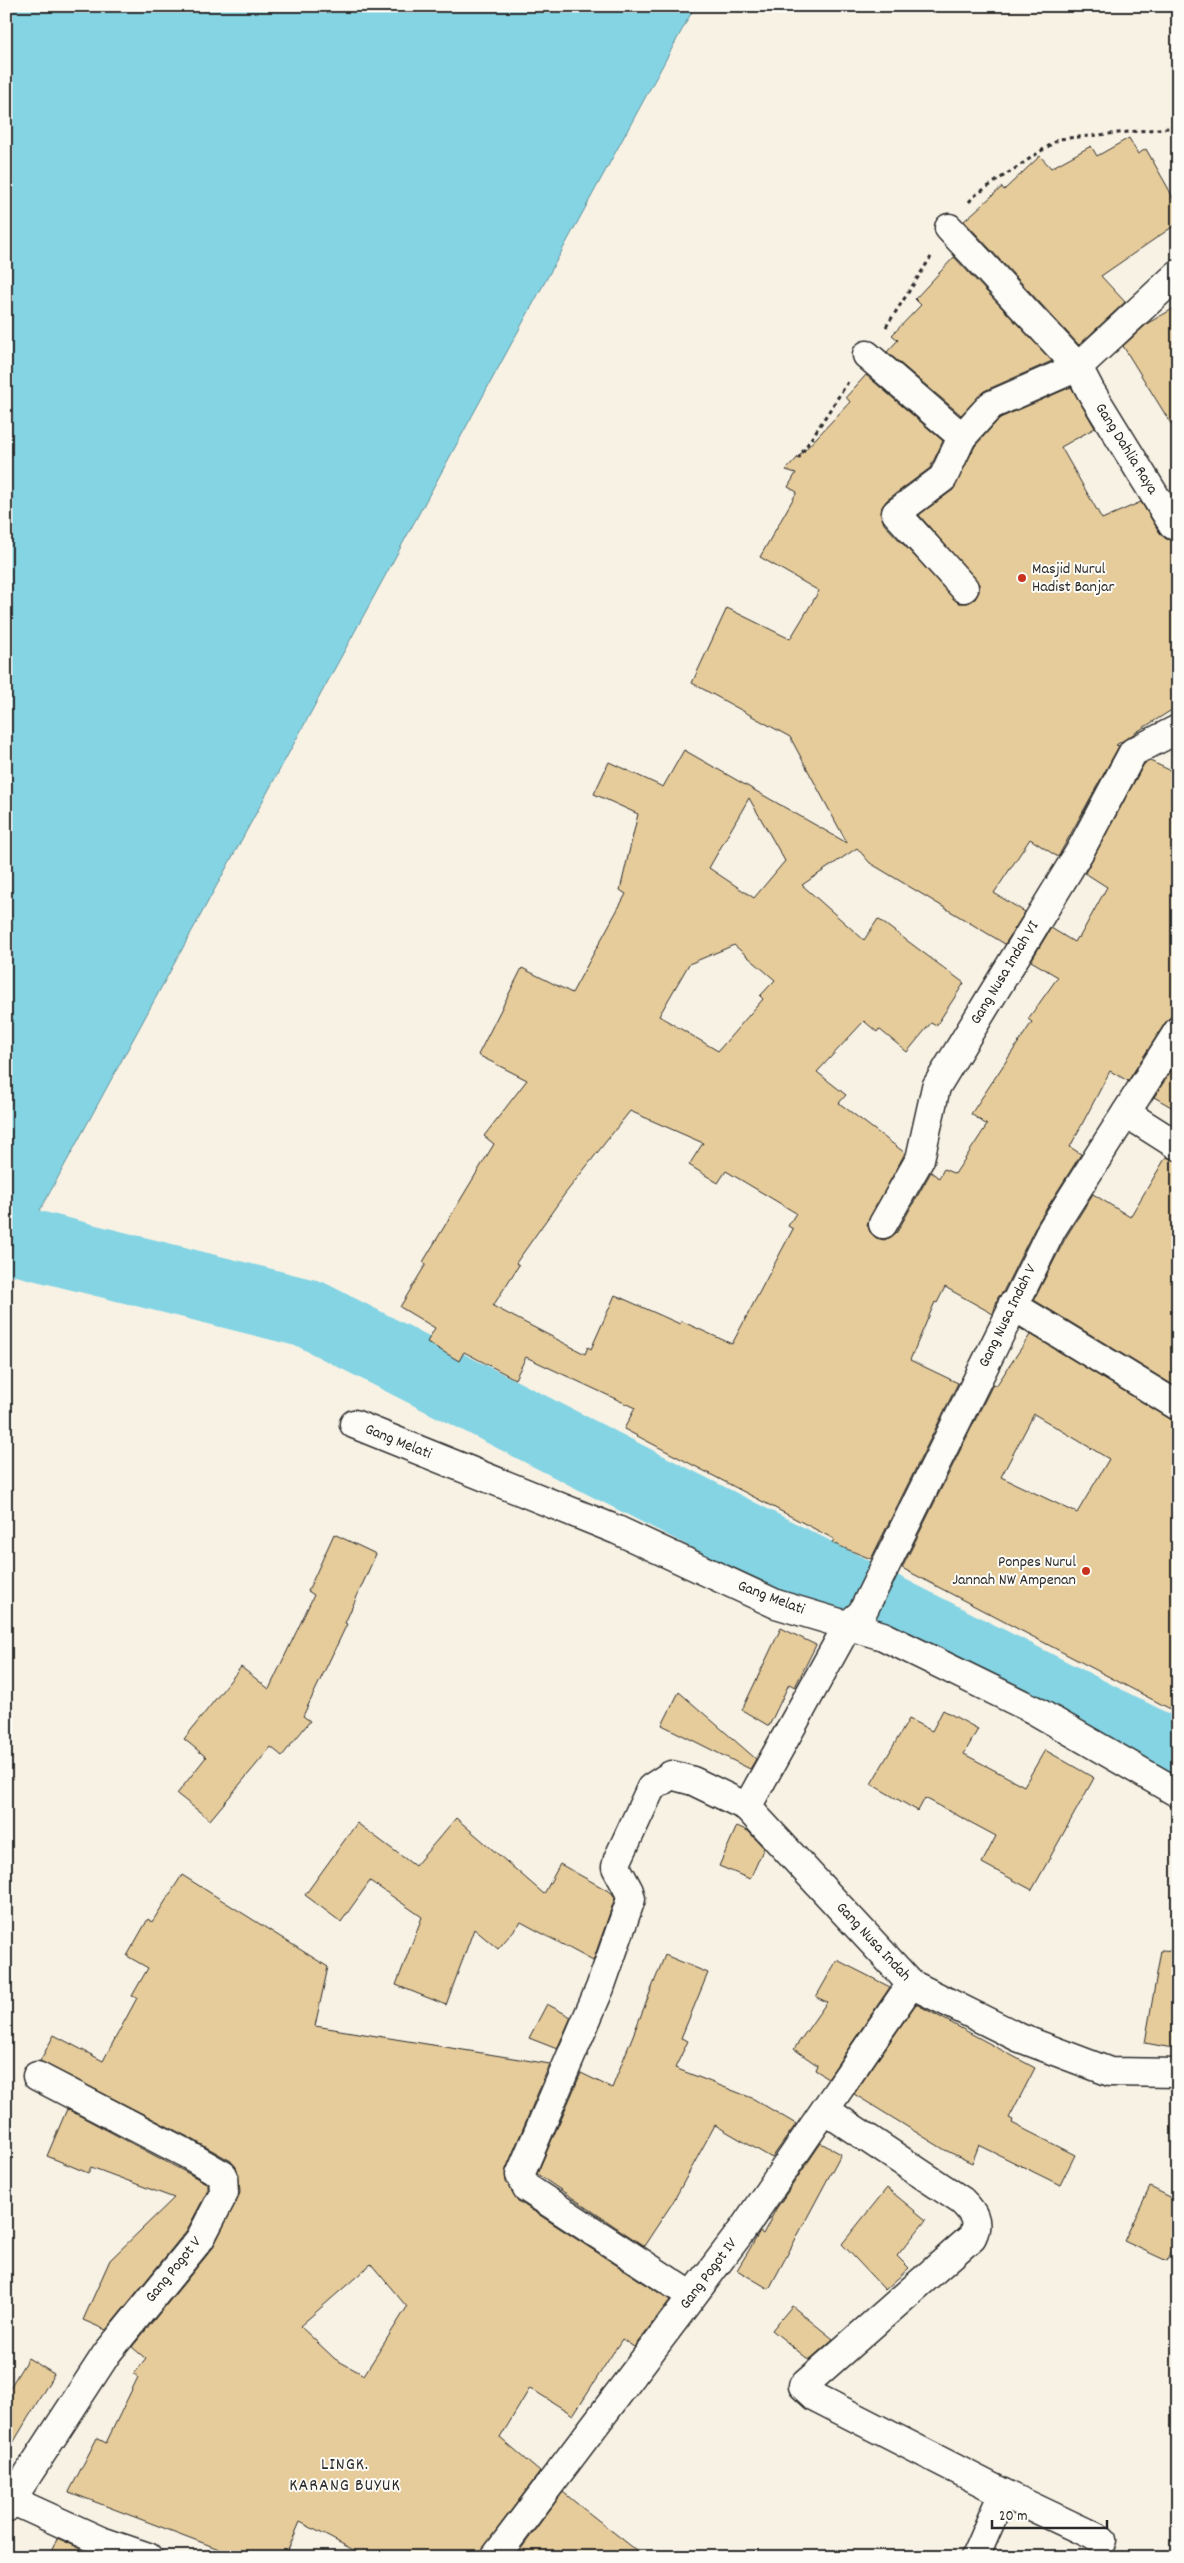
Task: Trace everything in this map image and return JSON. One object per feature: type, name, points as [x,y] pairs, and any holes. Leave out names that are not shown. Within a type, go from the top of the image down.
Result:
[{"type":"street","name":"Gang Dahlia Raya","points":[[949,228],[1078,367],[1090,390],[1176,528]]},
{"type":"street","points":[[964,588],[896,513],[943,478],[962,437],[990,405],[1078,367],[1178,274]]},
{"type":"street","points":[[867,355],[962,437]]},
{"type":"street","name":"Gang Nusa Indah VI","points":[[883,1224],[920,1159],[936,1087],[1080,851],[1133,752],[1170,740]]},
{"type":"street","name":"Gang Nusa Indah V","points":[[747,1807],[879,1577],[1012,1305],[1052,1229],[1178,1031]]},
{"type":"street","points":[[1126,1113],[1178,1146]]},
{"type":"street","points":[[1012,1305],[1178,1406]]},
{"type":"street","name":"Gang Melati","points":[[354,1424],[617,1530],[776,1604],[855,1619],[883,1636],[1034,1710],[1178,1792]]},
{"type":"street","points":[[692,2296],[527,2188],[520,2176],[600,1988],[622,1926],[630,1899],[630,1891],[616,1867],[652,1788],[672,1776],[693,1781],[747,1807]]},
{"type":"street","name":"Gang Nusa Indah","points":[[747,1807],[911,1984],[1020,2038],[1110,2072],[1178,2073]]},
{"type":"street","name":"Gang Pogot IV","points":[[494,2557],[743,2229],[911,1984]]},
{"type":"street","name":"Gang Pogot V","points":[[9,2504],[107,2353],[200,2239],[224,2193],[225,2183],[223,2176],[185,2153],[37,2076]]},
{"type":"street","points":[[825,2110],[962,2201],[973,2211],[976,2230],[972,2237],[802,2386],[811,2393],[1002,2493],[1102,2540]]},
{"type":"street","points":[[976,2557],[1002,2493]]},
{"type":"street","points":[[9,2504],[148,2557]]},
{"type":"water","points":[[6,6],[695,6],[6,1273]]},
{"type":"building","points":[[1129,138],[1138,154],[1146,149],[1178,207],[1178,223],[1101,276],[1125,302],[1079,345],[964,221],[1002,187],[1004,190],[1040,156],[1051,168],[1091,146],[1097,156]]},
{"type":"building","points":[[954,257],[1052,361],[984,391],[961,415],[887,352],[898,340],[892,335],[921,305],[915,299]]},
{"type":"building","points":[[1178,306],[1178,435],[1123,346],[1148,323]]},
{"type":"building","points":[[866,375],[943,441],[930,468],[887,500],[882,507],[881,515],[884,524],[959,603],[968,603],[975,599],[979,592],[979,584],[919,515],[953,490],[975,446],[1000,418],[1071,387],[1095,428],[1061,447],[1102,519],[1141,502],[1160,533],[1166,539],[1173,540],[1178,550],[1178,706],[1116,745],[1119,746],[1058,857],[1030,839],[994,893],[1025,912],[1005,944],[870,863],[857,848],[802,885],[864,940],[878,919],[964,983],[936,1026],[931,1023],[907,1052],[879,1029],[877,1032],[864,1021],[817,1072],[846,1095],[839,1103],[905,1153],[867,1224],[870,1232],[876,1238],[884,1240],[897,1232],[931,1172],[939,1178],[944,1169],[955,1174],[987,1125],[971,1114],[1032,1022],[1028,1019],[1058,977],[1031,961],[1051,928],[1074,942],[1077,937],[1079,938],[1107,887],[1085,873],[1144,764],[1150,761],[1178,774],[1178,1016],[1170,1017],[1165,1023],[1128,1081],[1110,1071],[1070,1147],[1081,1154],[1038,1222],[1003,1292],[998,1297],[993,1314],[945,1287],[937,1303],[935,1302],[910,1360],[958,1383],[871,1559],[832,1543],[834,1539],[624,1429],[635,1408],[526,1357],[515,1379],[464,1352],[459,1361],[427,1342],[435,1328],[400,1307],[426,1264],[423,1262],[494,1144],[484,1136],[527,1080],[478,1055],[522,968],[572,993],[626,894],[620,890],[638,814],[594,794],[609,762],[663,787],[684,750],[847,843],[790,737],[692,683],[727,608],[790,639],[819,591],[760,557],[797,492],[788,487],[796,473],[786,470],[850,402],[846,397]],"holes":[[[749,798],[785,861],[754,898],[709,868]],[[734,945],[775,980],[760,996],[763,999],[718,1051],[659,1016],[689,964]],[[630,1111],[703,1143],[689,1165],[718,1183],[726,1171],[796,1213],[788,1226],[793,1229],[732,1344],[681,1321],[680,1324],[615,1295],[591,1349],[588,1347],[585,1354],[493,1306],[519,1265],[516,1263],[564,1195]]]},
{"type":"building","points":[[1178,1060],[1178,1111],[1154,1097]]},
{"type":"building","points":[[1166,1157],[1178,1162],[1178,1388],[1034,1300],[1066,1237],[1093,1194],[1130,1217]]},
{"type":"building","points":[[1020,1328],[1170,1419],[1178,1422],[1178,1713],[902,1568],[993,1384],[996,1386],[1030,1335]],"holes":[[[1034,1414],[1109,1459],[1077,1513],[1001,1477]]]},
{"type":"building","points":[[334,1534],[376,1554],[345,1623],[347,1624],[303,1716],[310,1721],[282,1756],[271,1747],[210,1820],[177,1794],[206,1757],[184,1739],[241,1667],[269,1689],[314,1595],[308,1591]]},
{"type":"building","points":[[781,1628],[816,1645],[795,1687],[789,1684],[769,1726],[742,1710]]},
{"type":"building","points":[[679,1692],[756,1759],[750,1769],[662,1725]]},
{"type":"building","points":[[943,1710],[978,1729],[964,1754],[1024,1786],[1045,1750],[1094,1778],[1032,1890],[982,1863],[996,1836],[925,1798],[918,1811],[871,1784],[909,1719],[932,1731]]},
{"type":"building","points":[[456,1818],[544,1894],[560,1864],[612,1893],[615,1898],[593,1961],[521,1922],[498,1949],[474,1929],[446,2005],[396,1985],[422,1917],[370,1881],[341,1922],[305,1895],[357,1823],[415,1866]]},
{"type":"building","points":[[737,1826],[748,1831],[764,1848],[750,1879],[719,1866]]},
{"type":"building","points":[[182,1875],[328,1967],[315,2026],[550,2064],[506,2169],[506,2182],[518,2201],[670,2300],[634,2347],[622,2339],[573,2415],[530,2388],[500,2438],[540,2472],[483,2548],[480,2557],[367,2557],[300,2522],[285,2557],[240,2557],[69,2492],[97,2438],[106,2443],[138,2377],[134,2374],[146,2359],[132,2347],[212,2249],[240,2193],[239,2174],[231,2161],[40,2061],[54,2035],[103,2061],[137,1998],[132,1996],[148,1968],[127,1956],[148,1919],[152,1922]],"holes":[[[371,2264],[407,2307],[364,2375],[335,2359],[300,2326]]]},
{"type":"building","points":[[1161,1950],[1178,1951],[1178,2049],[1145,2043]]},
{"type":"building","points":[[665,1955],[708,1973],[681,2038],[688,2041],[675,2068],[752,2098],[796,2124],[772,2158],[715,2125],[673,2202],[644,2246],[537,2174],[581,2073],[612,2088]]},
{"type":"building","points":[[837,1960],[890,1987],[828,2078],[815,2070],[817,2065],[794,2049],[827,2002],[816,1997]]},
{"type":"building","points":[[547,2004],[571,2017],[557,2049],[529,2038]]},
{"type":"building","points":[[916,2004],[1035,2068],[1009,2118],[1013,2120],[1012,2123],[1075,2155],[1060,2185],[979,2145],[972,2163],[945,2150],[854,2094]]},
{"type":"building","points":[[67,2109],[208,2184],[208,2190],[187,2230],[106,2330],[83,2320],[110,2260],[174,2198],[91,2167],[88,2173],[47,2156]]},
{"type":"building","points":[[821,2143],[841,2154],[769,2289],[737,2270],[760,2232],[763,2234],[776,2209]]},
{"type":"building","points":[[1150,2187],[1178,2201],[1178,2239],[1167,2261],[1124,2241]]},
{"type":"building","points":[[887,2188],[926,2220],[897,2256],[909,2268],[885,2290],[842,2244]]},
{"type":"building","points":[[792,2306],[833,2339],[809,2360],[772,2330]]},
{"type":"building","points":[[28,2358],[54,2374],[6,2455],[6,2394]]},
{"type":"building","points":[[563,2492],[575,2502],[645,2557],[515,2557]]},
{"type":"building","points":[[57,2538],[95,2555],[99,2557],[49,2557]]},
{"type":"waterway","points":[[22,1242],[310,1314],[1178,1757]]},
{"type":"place","name":"Masjid Nurul Hadist Banjar","points":[[1022,578]]},
{"type":"place","name":"Ponpes Nurul Jannah NW Ampenan","points":[[1086,1571]]},
{"type":"district","name":"LINGK. KARANG BUYUK","points":[[345,2475]]}]
